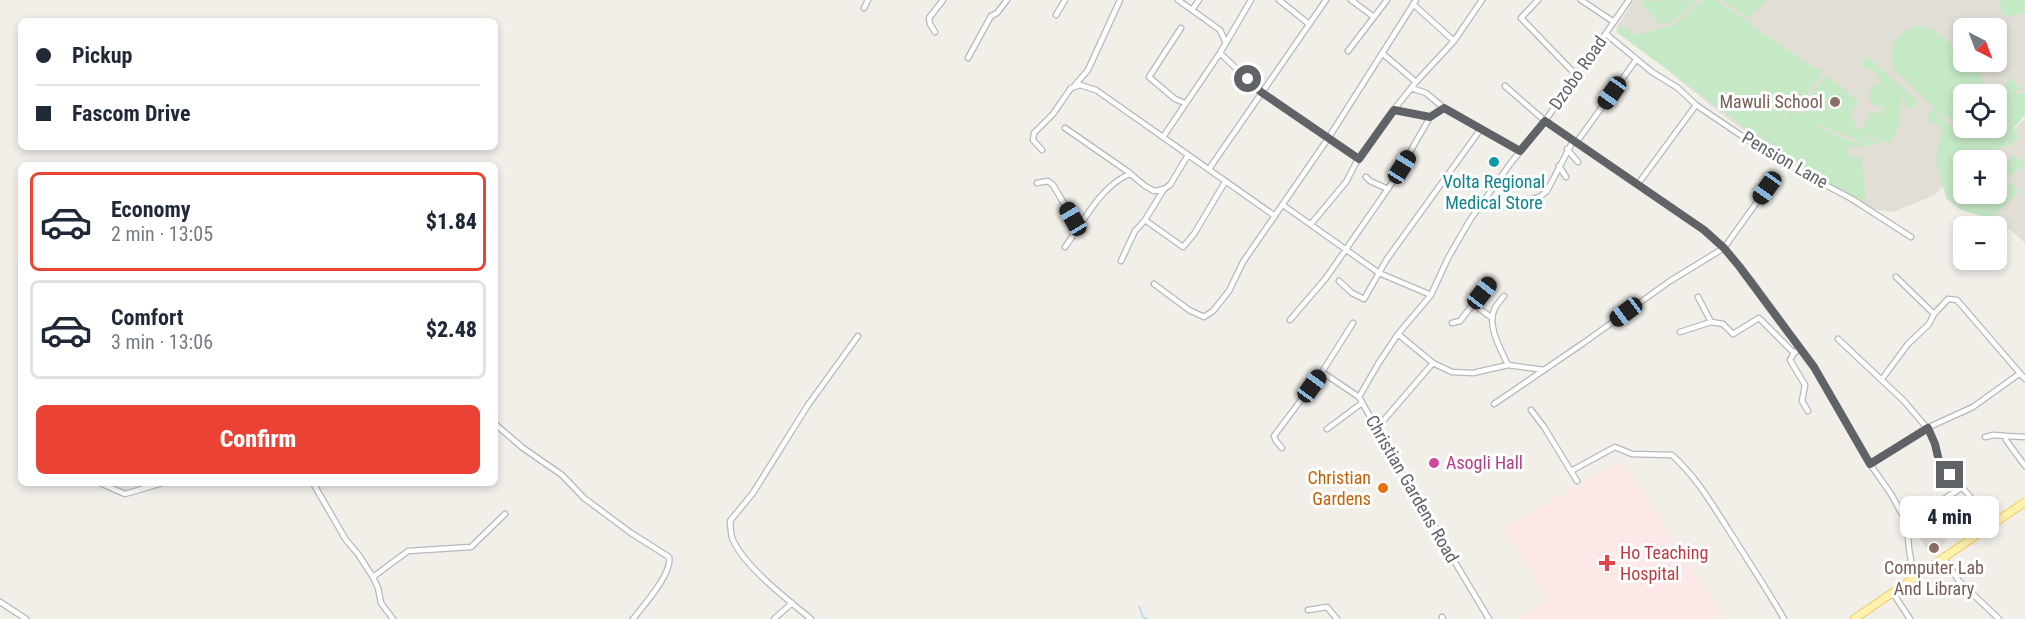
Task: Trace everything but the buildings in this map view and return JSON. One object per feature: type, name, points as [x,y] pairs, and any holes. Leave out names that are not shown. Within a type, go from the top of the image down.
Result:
[{"type":"main road","points":[[1855,619],[2025,502]]},
{"type":"street","points":[[864,8],[868,0]]},
{"type":"street","points":[[935,32],[929,18],[943,0]]},
{"type":"street","points":[[968,58],[991,16],[997,13],[1007,0]]},
{"type":"street","points":[[1056,15],[1065,0]]},
{"type":"street","points":[[1042,150],[1033,140],[1034,133],[1053,114],[1071,88],[1088,70],[1120,0]]},
{"type":"street","points":[[1178,0],[1220,30],[1225,41]]},
{"type":"street","points":[[1192,9],[1199,0]]},
{"type":"street","points":[[1162,137],[1220,53],[1251,0]]},
{"type":"street","points":[[1279,0],[1309,24]]},
{"type":"street","points":[[1209,170],[1326,0]]},
{"type":"street","points":[[1351,0],[1374,17]]},
{"type":"street","points":[[1348,51],[1387,0]]},
{"type":"street","points":[[1311,224],[1346,182],[1359,159],[1394,110],[1454,41],[1482,0]]},
{"type":"street","points":[[1538,0],[1521,18],[1576,75]]},
{"type":"street","points":[[1581,0],[1614,22]]},
{"type":"street","name":"Dzobo Road","points":[[1629,0],[1545,121],[1704,230],[1724,248],[1814,367],[1870,464],[1891,494],[1907,523],[1914,578]]},
{"type":"street","points":[[1154,284],[1189,310],[1204,317],[1213,311],[1229,291],[1243,262],[1329,137],[1415,2],[1454,41]]},
{"type":"street","points":[[1181,28],[1149,77],[1175,99],[1185,103]]},
{"type":"street","name":"Pension Lane","points":[[1606,34],[1636,60],[1678,88],[1696,105],[1779,161],[1852,199],[1911,237]]},
{"type":"street","points":[[1220,53],[1261,92],[1359,159]]},
{"type":"street","points":[[1382,53],[1416,82]]},
{"type":"street","points":[[1524,202],[1541,196],[1547,191],[1567,149],[1636,60]]},
{"type":"street","points":[[1076,85],[1096,90],[1275,216]]},
{"type":"street","points":[[1359,397],[1398,334],[1431,295],[1448,258],[1470,220],[1520,151],[1545,121],[1505,86]]},
{"type":"street","points":[[1411,88],[1426,93],[1444,108],[1520,151]]},
{"type":"street","points":[[1638,184],[1696,105]]},
{"type":"street","points":[[1290,320],[1326,278],[1388,189],[1430,117],[1444,108]]},
{"type":"street","points":[[1394,110],[1430,117]]},
{"type":"street","points":[[1065,128],[1154,191],[1170,185],[1188,155]]},
{"type":"street","points":[[1339,281],[1352,293],[1364,299],[1480,130]]},
{"type":"street","points":[[1567,149],[1578,162]]},
{"type":"street","points":[[1559,166],[1566,177]]},
{"type":"street","points":[[1065,247],[1104,193],[1122,177],[1130,174]]},
{"type":"street","points":[[1366,177],[1388,189]]},
{"type":"street","points":[[1037,183],[1048,181],[1053,185],[1079,229]]},
{"type":"street","points":[[1145,220],[1183,247],[1194,234],[1225,182]]},
{"type":"street","points":[[1494,404],[1670,281],[1724,248],[1767,188]]},
{"type":"street","points":[[1120,261],[1135,231],[1145,220],[1164,189]]},
{"type":"street","points":[[1283,205],[1380,273],[1431,295]]},
{"type":"street","points":[[1896,277],[1934,314]]},
{"type":"street","points":[[1452,323],[1460,321],[1491,281]]},
{"type":"street","points":[[1504,296],[1494,309],[1492,318],[1497,340],[1508,365]]},
{"type":"street","points":[[1698,297],[1711,322]]},
{"type":"street","points":[[1882,379],[1904,348],[1929,324],[1934,314],[1948,299],[1957,300],[2025,379]]},
{"type":"street","points":[[1473,304],[1492,318]]},
{"type":"street","points":[[1680,332],[1711,322],[1724,324],[1733,334],[1759,318],[1794,353]]},
{"type":"street","points":[[1282,448],[1275,436],[1322,372],[1353,323]]},
{"type":"street","points":[[1398,334],[1433,363],[1459,373],[1473,373],[1508,365],[1544,370]]},
{"type":"street","points":[[811,619],[766,580],[738,550],[731,537],[730,521],[753,493],[808,405],[858,336]]},
{"type":"street","points":[[1838,339],[1882,379],[1928,428],[1939,461],[1994,524]]},
{"type":"street","points":[[1800,349],[1790,360],[1805,386],[1802,401],[1808,411]]},
{"type":"street","points":[[1377,428],[1433,363]]},
{"type":"street","name":"Christian Gardens Road","points":[[1322,372],[1359,397],[1419,504],[1435,526],[1489,619]]},
{"type":"street","points":[[1870,464],[1928,428],[1973,407],[2019,374]]},
{"type":"street","points":[[1327,429],[1362,403]]},
{"type":"street","points":[[1531,410],[1577,481]]},
{"type":"street","points":[[498,427],[523,448],[562,475],[584,498],[631,533],[669,557],[668,570],[633,619]]},
{"type":"street","points":[[2006,436],[2006,440],[2025,466]]},
{"type":"street","points":[[1985,437],[2025,436]]},
{"type":"street","points":[[1571,471],[1615,447],[1632,454],[1672,455],[1690,472],[1704,490],[1784,619]]},
{"type":"street","points":[[107,486],[125,494],[152,486]]},
{"type":"street","points":[[315,486],[346,540],[373,577],[381,603],[393,619]]},
{"type":"street","points":[[1907,523],[1961,488]]},
{"type":"street","points":[[373,577],[408,551],[471,547],[505,514]]},
{"type":"street","points":[[1944,558],[1959,581],[1999,619]]},
{"type":"street","points":[[1893,593],[1910,619]]},
{"type":"street","points":[[0,602],[26,619]]},
{"type":"street","points":[[774,619],[792,603]]},
{"type":"street","points":[[1308,610],[1327,607],[1337,619]]},
{"type":"shaded area","name":"Mawuli School","points":[[1634,0],[2025,0],[2025,96],[2007,115],[2007,84],[1953,84],[1953,138],[1987,138],[1975,150],[1953,150],[1953,175],[1935,195],[1894,212],[1857,207],[1785,161],[1714,108],[1616,28]]},
{"type":"shaded area","points":[[2025,118],[2025,243],[2007,227],[2007,216],[1992,216],[1973,211],[1969,204],[2007,204],[2007,150],[1994,150]]},
{"type":"shaded area","name":"Ho Teaching Hospital","points":[[1622,461],[1724,619],[1518,619],[1549,599],[1503,527]]},
{"type":"shaded area","points":[[1927,514],[1947,541],[1931,554],[1911,527]]},
{"type":"green space","points":[[1697,0],[1673,22],[1661,24],[1639,1]]},
{"type":"green space","points":[[1705,0],[1715,0],[1812,67],[1822,69],[1822,74],[1806,95],[1806,99],[1803,97],[1760,138],[1616,32],[1620,25],[1636,35],[1674,25]]},
{"type":"green space","points":[[1722,0],[1768,0],[1747,18]]},
{"type":"green space","points":[[2004,0],[2023,0],[2025,13],[2004,15],[1997,4]]},
{"type":"green space","points":[[1915,26],[1923,27],[1942,36],[1953,47],[1953,72],[1979,72],[1983,79],[1985,84],[1953,84],[1953,119],[1943,116],[1895,70],[1892,56],[1894,43],[1908,29]]},
{"type":"green space","points":[[1868,56],[1917,101],[1913,107],[1906,108],[1904,96],[1901,97],[1899,124],[1891,144],[1886,141],[1880,143],[1869,133],[1862,142],[1819,125],[1817,122],[1818,127],[1845,139],[1862,144],[1869,135],[1876,144],[1847,148],[1849,157],[1861,157],[1866,201],[1864,205],[1857,206],[1761,139],[1793,108],[1802,115],[1811,104],[1807,100],[1824,77],[1829,77],[1859,102],[1850,115],[1856,127],[1862,130],[1869,114],[1871,112],[1881,114],[1884,107],[1873,105],[1868,96],[1875,84],[1880,84],[1875,72],[1862,66],[1862,62]]},
{"type":"green space","points":[[2011,72],[2010,79],[2022,89],[2016,90],[2016,93],[2025,94],[2025,115],[2014,128],[2018,137],[2011,145],[2000,146],[1996,150],[1953,150],[1953,204],[1946,198],[1936,160],[1942,128],[1929,120],[1926,113],[1934,109],[1953,129],[1953,138],[2007,138],[2007,84],[2005,84]]},
{"type":"green space","points":[[2013,155],[2025,163],[2015,173],[2007,176],[2007,164]]},
{"type":"green space","points":[[2011,184],[2019,190],[2007,203],[2007,185]]},
{"type":"green space","points":[[1954,204],[2006,204],[1995,216],[1982,216],[1961,210]]},
{"type":"waterway","points":[[1139,606],[1143,617],[1147,619]]},
{"type":"place","name":"Mawuli School","points":[[1835,102]]},
{"type":"place","name":"Volta Regional Medical Store","points":[[1494,162]]},
{"type":"place","name":"Asogli Hall","points":[[1434,463]]},
{"type":"place","name":"Christian Gardens","points":[[1383,488]]},
{"type":"place","name":"Computer Lab And Library","points":[[1934,548]]},
{"type":"place","name":"Ho Teaching Hospital","points":[[1607,563]]},
{"type":"route","points":[[1248,79],[1261,92],[1359,159],[1394,110],[1430,117],[1444,108],[1520,151],[1545,121],[1704,230],[1724,248],[1814,367],[1870,464],[1928,428],[1939,461],[1950,475]]}]
